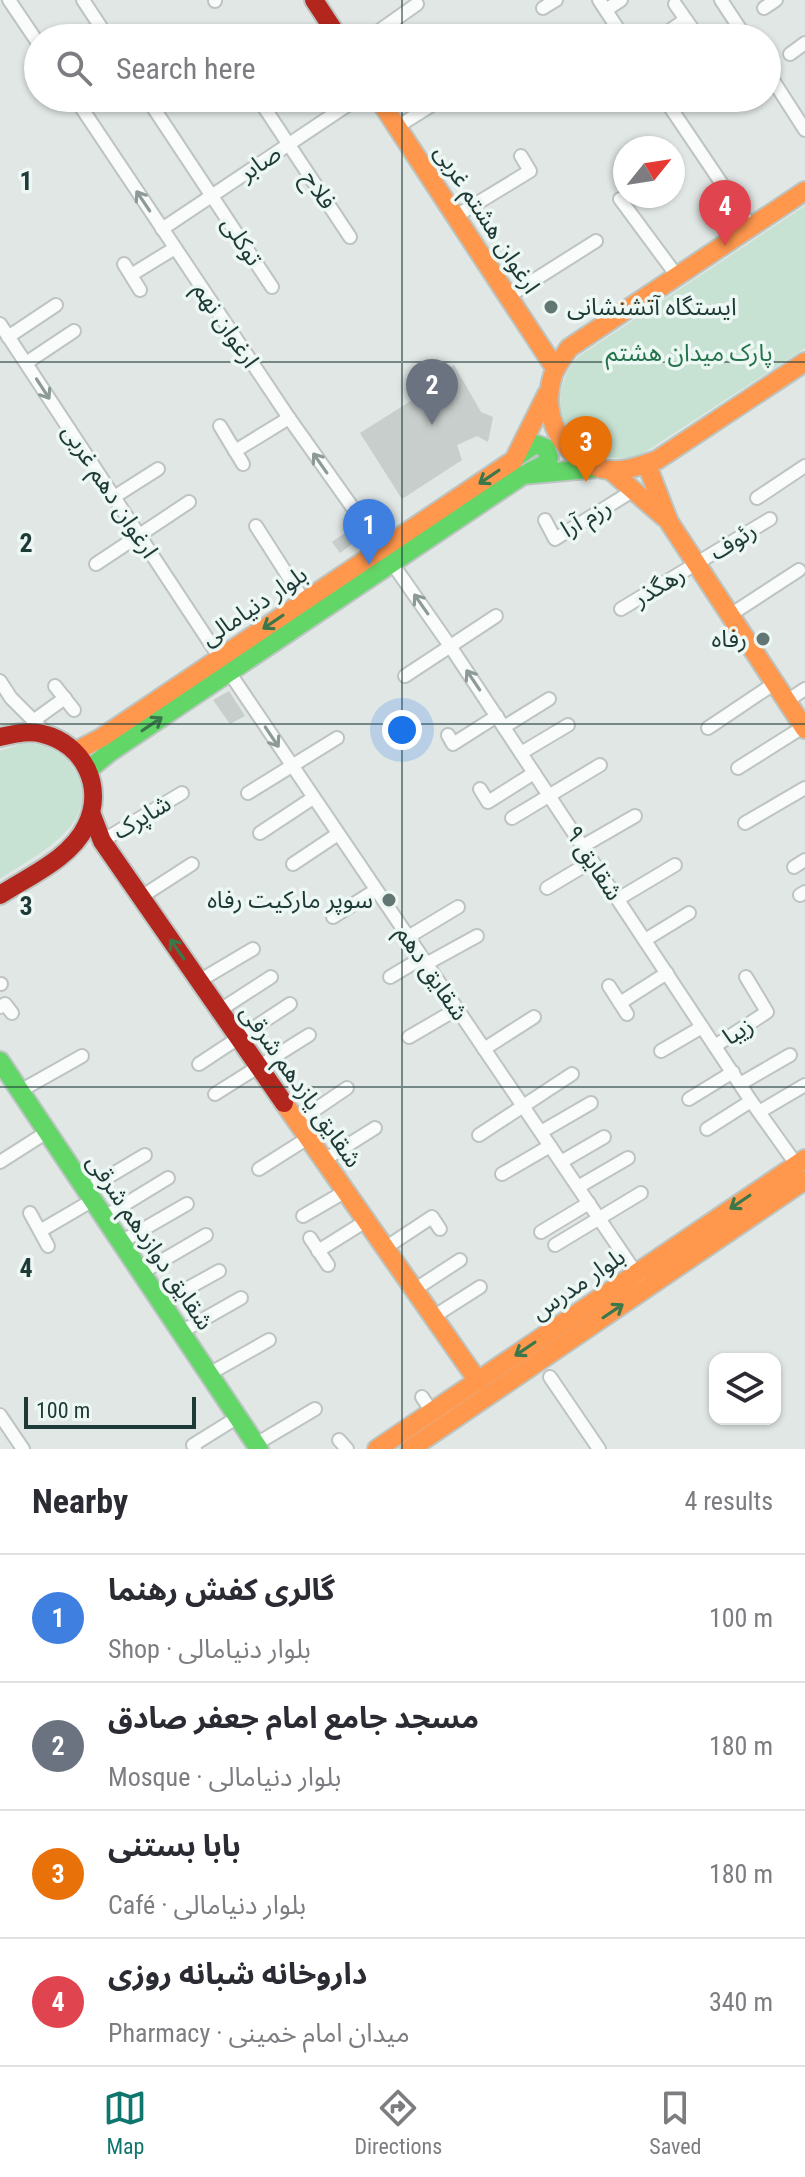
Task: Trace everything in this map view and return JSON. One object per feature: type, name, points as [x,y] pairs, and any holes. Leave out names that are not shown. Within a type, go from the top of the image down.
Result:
[{"type":"main road","points":[[321,3],[332,24]]},
{"type":"main road","name":"ارغوان هشتم غربی","points":[[387,112],[555,368]]},
{"type":"main road","points":[[555,368],[561,357],[579,341],[805,191]]},
{"type":"main road","points":[[804,728],[669,522],[647,465],[805,362]]},
{"type":"main road","name":"بلوار دنیامالی","points":[[518,468],[555,368]]},
{"type":"main road","points":[[548,392],[549,416],[559,439],[576,457],[604,469],[634,490],[669,522]]},
{"type":"main road","name":"بلوار دنیامالی","points":[[76,751],[224,665],[518,468],[623,471],[647,465]]},
{"type":"main road","name":"بلوار دنیامالی","points":[[88,770],[304,601],[387,556]]},
{"type":"main road","points":[[0,737],[40,727],[76,751],[88,770]]},
{"type":"main road","name":"شقایق یازدهم شرقی","points":[[88,770],[94,792],[92,815],[102,841],[478,1381]]},
{"type":"main road","points":[[0,895],[74,844],[92,815]]},
{"type":"main road","name":"شقایق دوازدهم شرقی","points":[[0,1061],[258,1446]]},
{"type":"main road","name":"بلوار مدرس","points":[[410,1449],[802,1168]]},
{"type":"main road","name":"بلوار مدرس","points":[[377,1449],[427,1404],[478,1381],[642,1280]]},
{"type":"street","points":[[9,0],[25,24]]},
{"type":"street","points":[[83,0],[99,24]]},
{"type":"street","points":[[543,8],[556,0]]},
{"type":"street","points":[[615,24],[603,5],[621,0]]},
{"type":"street","points":[[721,0],[737,24]]},
{"type":"street","points":[[764,8],[776,0]]},
{"type":"street","points":[[389,24],[417,4]]},
{"type":"street","points":[[675,4],[688,24]]},
{"type":"street","points":[[679,24],[685,20]]},
{"type":"street","points":[[790,54],[805,43]]},
{"type":"street","points":[[781,93],[805,130]]},
{"type":"street","name":"ارغوان نهم","points":[[84,112],[289,418],[387,556]]},
{"type":"street","name":"توکلی","points":[[156,112],[272,287]]},
{"type":"street","name":"فلاح","points":[[267,112],[350,237]]},
{"type":"street","name":"صابر","points":[[162,229],[337,112]]},
{"type":"street","points":[[397,127],[421,112]]},
{"type":"street","points":[[673,112],[751,227]]},
{"type":"street","points":[[456,216],[530,171],[521,156]]},
{"type":"street","points":[[627,208],[677,276]]},
{"type":"street","points":[[509,296],[596,241]]},
{"type":"street","points":[[140,290],[127,269],[175,248]]},
{"type":"street","points":[[8,337],[56,305]]},
{"type":"street","name":"ارغوان دهم غربی","points":[[0,324],[224,665]]},
{"type":"street","points":[[26,363],[74,331]]},
{"type":"street","points":[[235,451],[289,418]]},
{"type":"street","points":[[220,426],[243,464]]},
{"type":"street","points":[[757,498],[805,466]]},
{"type":"street","points":[[114,497],[158,469]]},
{"type":"street","name":"رزم آرا","points":[[545,520],[555,539],[634,490]]},
{"type":"street","points":[[96,564],[189,502]]},
{"type":"street","name":"رئوف","points":[[696,564],[770,519]]},
{"type":"street","points":[[256,526],[304,601]]},
{"type":"street","name":"شقایق ۹","points":[[387,556],[736,1078],[802,1168]]},
{"type":"street","name":"رهگذر","points":[[621,609],[696,564]]},
{"type":"street","points":[[730,615],[799,570]]},
{"type":"street","points":[[405,676],[496,616]]},
{"type":"street","name":"شقایق دهم","points":[[224,665],[642,1280]]},
{"type":"street","points":[[0,681],[11,698],[40,727],[65,698]]},
{"type":"street","points":[[708,728],[775,683]]},
{"type":"street","points":[[55,686],[74,710]]},
{"type":"street","points":[[787,701],[805,689]]},
{"type":"street","points":[[448,735],[453,744],[549,699]]},
{"type":"street","points":[[521,753],[568,725]]},
{"type":"street","points":[[738,768],[804,728]]},
{"type":"street","points":[[248,793],[337,738]]},
{"type":"street","points":[[512,818],[600,765]]},
{"type":"street","points":[[480,789],[488,802],[534,773]]},
{"type":"street","points":[[745,823],[805,788]]},
{"type":"street","name":"شاپرک","points":[[102,841],[182,793]]},
{"type":"street","points":[[260,833],[313,798]]},
{"type":"street","points":[[583,846],[635,816]]},
{"type":"street","points":[[293,864],[338,834]]},
{"type":"street","points":[[547,888],[592,861]]},
{"type":"street","points":[[141,897],[192,864]]},
{"type":"street","points":[[618,899],[675,865]]},
{"type":"street","points":[[333,917],[376,890]]},
{"type":"street","points":[[408,937],[458,907]]},
{"type":"street","points":[[645,940],[689,913]]},
{"type":"street","points":[[390,977],[477,936]]},
{"type":"street","points":[[199,981],[253,949]]},
{"type":"street","points":[[609,986],[623,1008],[667,973]]},
{"type":"street","points":[[220,1010],[271,977]]},
{"type":"street","name":"زیبا","points":[[715,1046],[767,1012],[746,977]]},
{"type":"street","points":[[199,1064],[290,1004]]},
{"type":"street","points":[[409,1037],[457,1009]]},
{"type":"street","points":[[484,1049],[534,1017]]},
{"type":"street","points":[[661,1051],[702,1027]]},
{"type":"street","points":[[215,1094],[309,1035]]},
{"type":"street","points":[[689,1099],[790,1055]]},
{"type":"street","points":[[20,1091],[82,1056]]},
{"type":"street","points":[[479,1135],[572,1074]]},
{"type":"street","points":[[707,1129],[805,1085]]},
{"type":"street","points":[[297,1122],[347,1088]]},
{"type":"street","points":[[541,1132],[591,1103]]},
{"type":"street","points":[[324,1160],[375,1128]]},
{"type":"street","points":[[0,1162],[47,1132]]},
{"type":"street","points":[[561,1162],[604,1137]]},
{"type":"street","points":[[259,1169],[308,1138]]},
{"type":"street","points":[[502,1174],[550,1146]]},
{"type":"street","points":[[40,1231],[145,1155]]},
{"type":"street","points":[[578,1187],[628,1158]]},
{"type":"street","points":[[104,1217],[168,1178]]},
{"type":"street","points":[[303,1216],[346,1191]]},
{"type":"street","points":[[555,1245],[641,1193]]},
{"type":"street","points":[[541,1232],[589,1203]]},
{"type":"street","points":[[121,1242],[187,1204]]},
{"type":"street","points":[[30,1213],[48,1246]]},
{"type":"street","points":[[385,1248],[432,1217],[440,1229]]},
{"type":"street","points":[[318,1251],[366,1221]]},
{"type":"street","points":[[141,1273],[206,1235]]},
{"type":"street","points":[[310,1238],[328,1265]]},
{"type":"street","points":[[414,1290],[460,1260]]},
{"type":"street","points":[[161,1303],[219,1271]]},
{"type":"street","points":[[433,1317],[480,1287]]},
{"type":"street","points":[[181,1332],[241,1298]]},
{"type":"street","points":[[209,1374],[269,1340]]},
{"type":"street","points":[[550,1377],[599,1449]]},
{"type":"street","points":[[258,1446],[315,1409]]},
{"type":"street","points":[[0,1415],[23,1449]]},
{"type":"street","points":[[195,1449],[193,1445],[238,1417]]},
{"type":"green space","name":"پارک میدان هشتم","points":[[805,206],[805,348],[642,454],[619,458],[599,455],[582,446],[570,432],[562,415],[560,396],[565,376],[578,357]]},
{"type":"green space","points":[[25,743],[52,750],[69,762],[81,787],[81,805],[75,821],[63,835],[0,879],[0,751]]},
{"type":"building","points":[[454,365],[481,412],[493,417],[488,442],[477,436],[457,445],[462,460],[402,499],[360,433],[414,399]]},
{"type":"building","points":[[352,528],[359,539],[340,553],[332,542]]},
{"type":"building","points":[[229,691],[245,716],[230,724],[213,700]]},
{"type":"traffic: fast","points":[[518,456],[535,444],[546,448],[547,463],[529,472]]},
{"type":"traffic: fast","points":[[88,770],[110,752],[523,475],[598,468]]},
{"type":"traffic: fast","points":[[0,1061],[259,1449]]},
{"type":"traffic: slow","points":[[387,112],[555,368]]},
{"type":"traffic: slow","points":[[805,191],[569,348],[553,375],[549,405],[557,432],[575,455],[602,469],[630,468],[657,460],[805,362]]},
{"type":"traffic: slow","points":[[76,751],[101,738],[514,460],[547,394]]},
{"type":"traffic: slow","points":[[647,465],[669,522],[805,729]]},
{"type":"traffic: slow","points":[[610,470],[664,517]]},
{"type":"traffic: slow","points":[[284,1103],[478,1381]]},
{"type":"traffic: slow","points":[[377,1449],[805,1159]]},
{"type":"traffic: slow","points":[[410,1449],[805,1180]]},
{"type":"traffic: jam","points":[[314,0],[330,24]]},
{"type":"traffic: jam","points":[[0,737],[32,732],[57,739],[70,747],[87,769],[93,797],[86,826],[70,848],[0,895]]},
{"type":"traffic: jam","points":[[92,815],[102,841],[284,1103]]},
{"type":"place","name":"داروخانه شبانه روزی","points":[[725,246]]},
{"type":"place","name":"ایستگاه آتشنشانی","points":[[551,307]]},
{"type":"place","name":"مسجد جامع امام جعفر صادق","points":[[432,425]]},
{"type":"place","name":"بابا بستنی","points":[[586,482]]},
{"type":"place","name":"گالری کفش رهنما","points":[[369,565]]},
{"type":"place","name":"رفاه","points":[[763,639]]},
{"type":"place","name":"سوپر مارکیت رفاه","points":[[389,900]]}]
